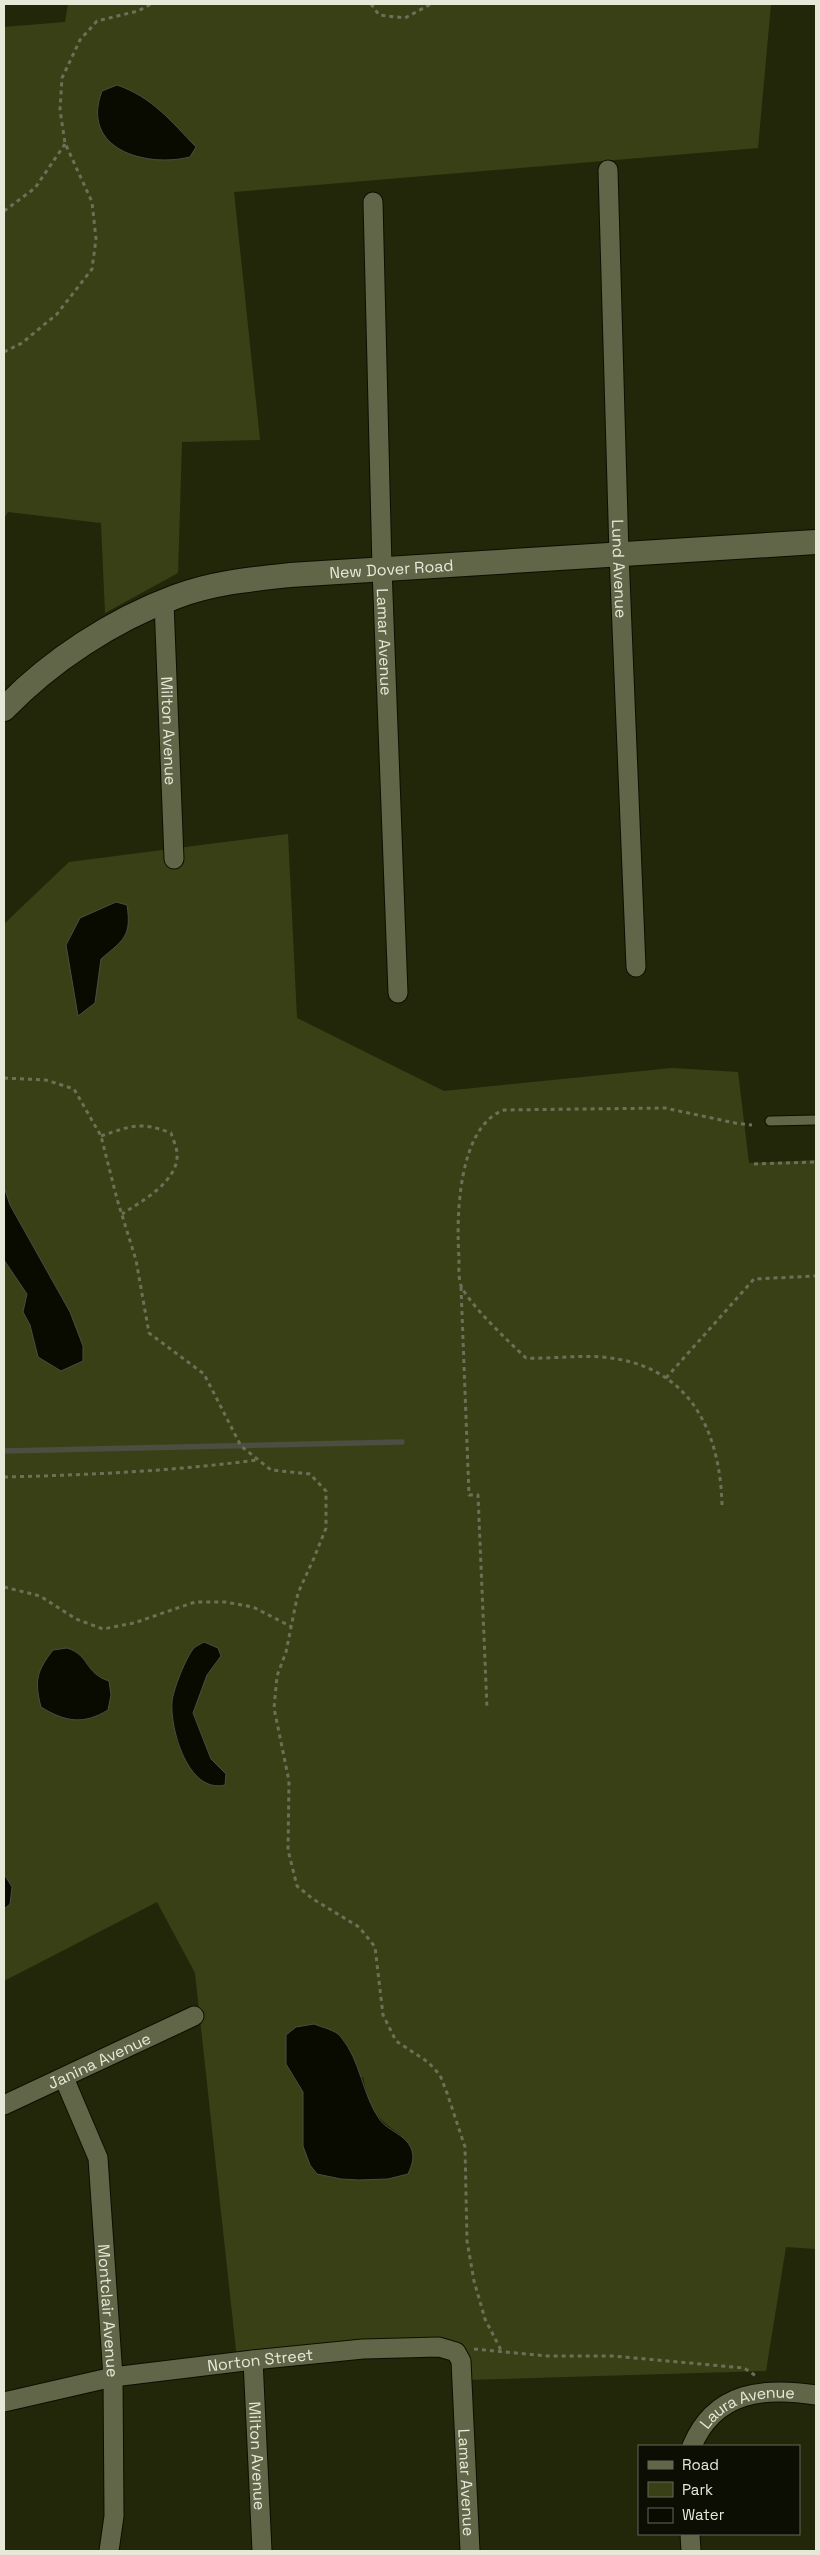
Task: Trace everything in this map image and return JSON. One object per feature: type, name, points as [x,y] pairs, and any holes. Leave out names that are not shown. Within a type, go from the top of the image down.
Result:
[{"type":"street","name":"Lund Avenue","points":[[608,170],[619,554],[636,966]]},
{"type":"street","name":"Lamar Avenue","points":[[373,202],[382,568],[398,993]]},
{"type":"street","name":"New Dover Road","points":[[4,709],[32,682],[74,652],[116,626],[164,602],[196,590],[240,581],[290,575],[816,542]]},
{"type":"street","name":"Milton Avenue","points":[[164,602],[174,859]]},
{"type":"street","name":"Janina Avenue","points":[[4,2105],[194,2016]]},
{"type":"street","name":"Montclair Avenue","points":[[64,2078],[98,2158],[113,2377],[114,2516],[109,2551]]},
{"type":"street","name":"Norton Street","points":[[4,2402],[113,2377],[253,2360],[363,2349],[439,2347],[456,2352]]},
{"type":"street","name":"Lamar Avenue","points":[[456,2352],[461,2361],[470,2551]]},
{"type":"street","name":"Milton Avenue","points":[[253,2360],[262,2551]]},
{"type":"street","name":"Laura Avenue","points":[[692,2445],[699,2431],[729,2402],[742,2396],[777,2391],[816,2395]]},
{"type":"street","points":[[690,2535],[691,2551]]},
{"type":"lane","points":[[770,1121],[816,1120]]},
{"type":"path","points":[[4,352],[22,343],[57,314],[92,269],[96,239],[92,202],[65,143],[60,110],[62,78],[80,40],[98,21],[138,11],[151,4]]},
{"type":"path","points":[[371,4],[379,15],[405,18],[431,4]]},
{"type":"path","points":[[4,211],[35,188],[65,143]]},
{"type":"path","points":[[4,1078],[46,1080],[74,1089],[101,1136],[136,1260],[149,1333],[204,1374],[239,1444],[271,1470],[310,1474],[326,1491],[326,1528],[298,1592],[292,1627],[277,1676],[274,1708],[289,1782],[288,1850],[297,1886],[313,1899],[358,1927],[375,1948],[383,2015],[396,2041],[428,2062],[440,2075],[465,2147],[467,2241],[474,2281],[485,2319],[502,2352]]},
{"type":"path","points":[[487,1708],[478,1496],[469,1496],[458,1248],[459,1203],[465,1167],[480,1128],[487,1118],[504,1110],[666,1108],[752,1125]]},
{"type":"path","points":[[101,1136],[134,1126],[152,1126],[171,1133],[177,1154],[170,1179],[122,1214]]},
{"type":"path","points":[[754,1164],[816,1162]]},
{"type":"path","points":[[666,1378],[754,1279],[816,1276]]},
{"type":"path","points":[[461,1287],[502,1335],[526,1358],[609,1358],[650,1368],[666,1378],[697,1408],[706,1424],[718,1464],[722,1505]]},
{"type":"path","points":[[4,1477],[83,1475],[198,1468],[258,1459]]},
{"type":"path","points":[[4,1587],[40,1596],[76,1619],[103,1629],[134,1623],[195,1602],[224,1602],[253,1607],[292,1627]]},
{"type":"path","points":[[456,2352],[473,2349],[502,2352],[613,2356],[744,2368],[756,2375]]},
{"type":"green space","points":[[68,4],[771,4],[758,148],[234,192],[260,440],[182,442],[178,573],[105,613],[101,523],[8,512],[4,519],[4,27],[65,22]]},
{"type":"green space","points":[[288,834],[297,1018],[444,1091],[672,1068],[738,1072],[749,1163],[816,1160],[816,2249],[786,2247],[766,2371],[464,2380],[462,2352],[238,2368],[195,1973],[157,1902],[4,1981],[4,1909],[10,1904],[12,1887],[4,1874],[4,1260],[27,1294],[23,1312],[30,1325],[38,1357],[70,1312],[10,1205],[4,1187],[4,924],[69,862]],"holes":[[[125,938],[101,959],[78,1016],[73,981]],[[204,1642],[221,1656],[207,1675],[193,1712],[211,1759],[226,1774],[185,1758],[177,1742],[173,1720],[184,1666],[194,1648]],[[83,1658],[96,1677],[41,1707]],[[286,2064],[363,2077],[374,2111],[385,2123],[401,2135],[388,2179],[341,2179],[303,2146],[303,2092]]]},
{"type":"water","points":[[117,85],[141,96],[169,119],[196,147],[190,157],[172,160],[137,156],[121,150],[108,140],[100,127],[98,111],[102,91]]},
{"type":"water","points":[[116,902],[127,905],[127,931],[120,942],[101,959],[95,1003],[78,1016],[66,945],[80,918]]},
{"type":"water","points":[[4,1187],[10,1205],[70,1312],[83,1346],[83,1361],[61,1371],[38,1357],[30,1325],[23,1312],[27,1294],[4,1260]]},
{"type":"water","points":[[204,1642],[218,1648],[221,1656],[207,1675],[193,1713],[211,1759],[226,1774],[225,1785],[212,1785],[201,1780],[191,1770],[184,1757],[174,1728],[172,1702],[177,1682],[191,1652]]},
{"type":"water","points":[[67,1648],[80,1655],[101,1678],[109,1681],[111,1695],[108,1710],[91,1718],[74,1720],[58,1716],[41,1707],[38,1690],[40,1670],[53,1650]]},
{"type":"water","points":[[4,1874],[12,1887],[10,1904],[4,1909]]},
{"type":"water","points":[[314,2024],[336,2032],[348,2046],[369,2100],[380,2120],[405,2139],[411,2148],[413,2155],[408,2174],[388,2179],[341,2179],[317,2174],[310,2165],[303,2146],[303,2092],[286,2064],[286,2035],[296,2027]]},
{"type":"waterway","points":[[4,1451],[402,1442]]}]
